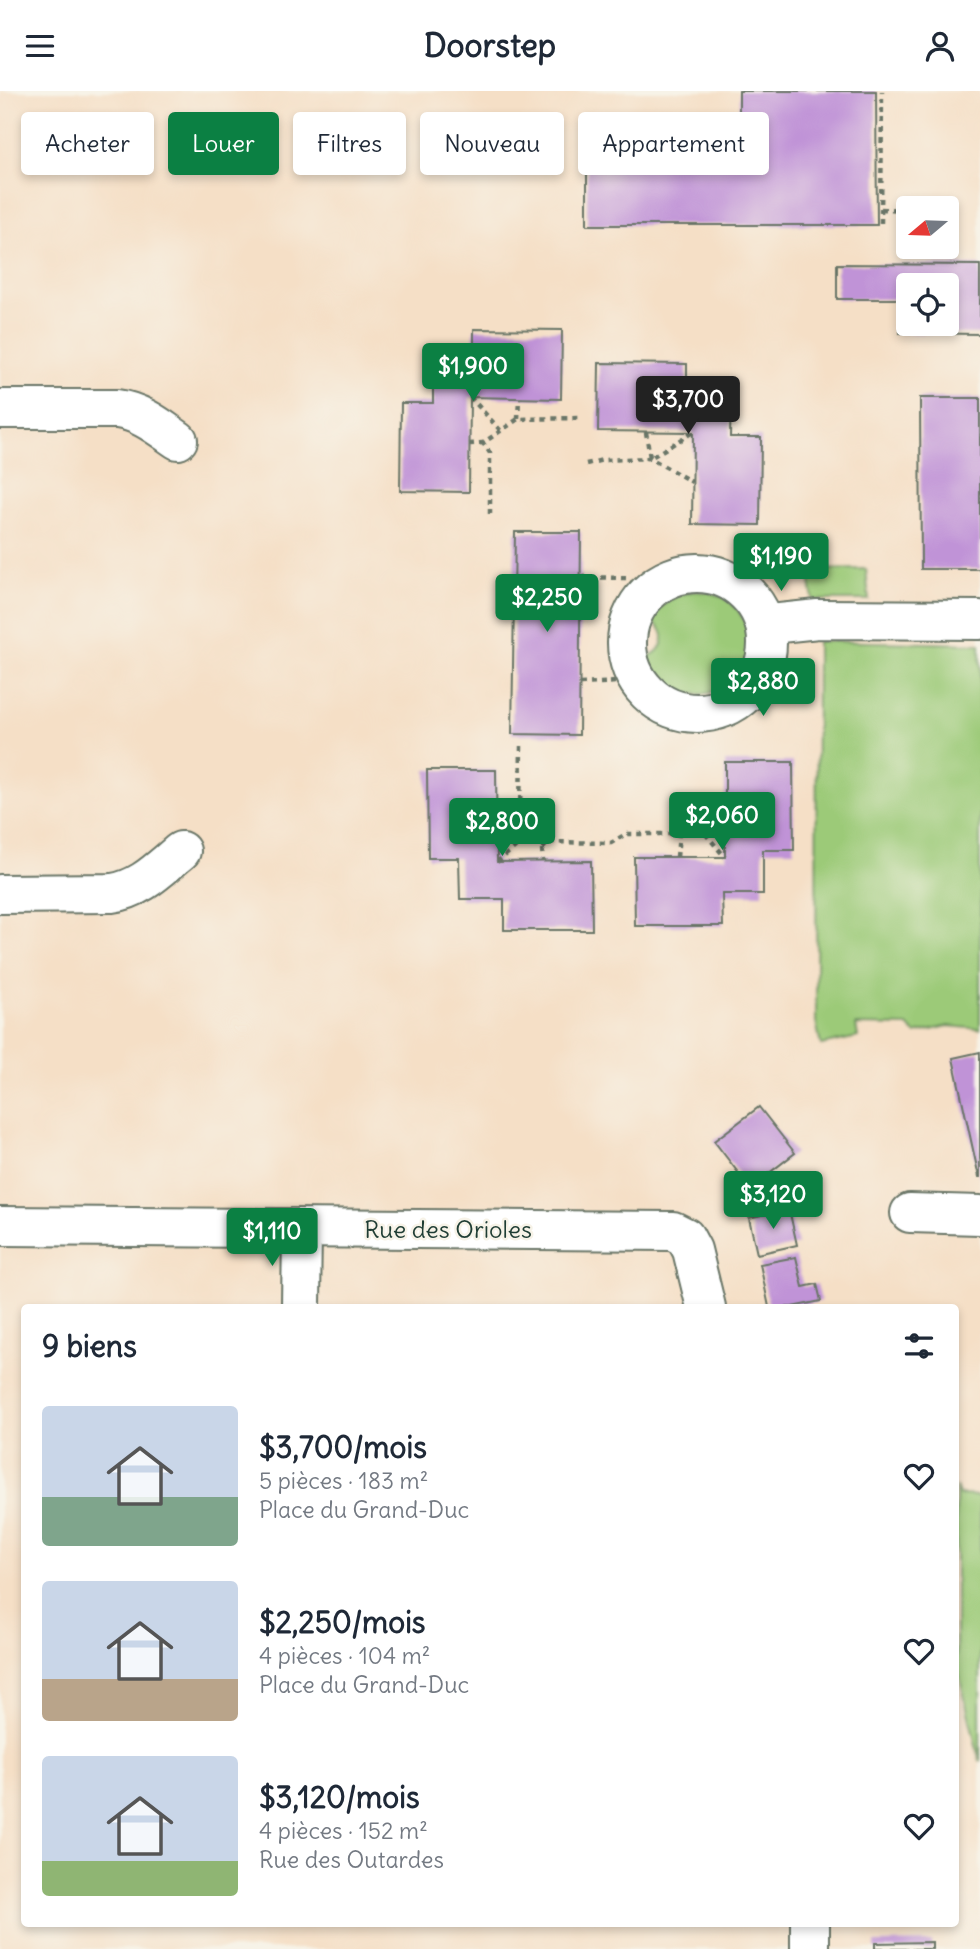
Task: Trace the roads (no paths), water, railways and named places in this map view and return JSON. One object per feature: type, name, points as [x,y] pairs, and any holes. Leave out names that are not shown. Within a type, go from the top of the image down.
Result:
[{"type":"street","points":[[0,409],[128,410],[148,419],[178,440]]},
{"type":"street","points":[[706,573],[730,581],[757,606],[766,628],[765,661],[756,682],[739,700],[716,711],[691,714],[666,707],[655,700],[634,674],[627,650],[628,626],[646,595],[657,585],[680,575],[706,573]]},
{"type":"street","points":[[766,628],[780,623],[818,619],[980,620]]},
{"type":"street","points":[[0,894],[122,892],[144,882],[181,851]]},
{"type":"street","points":[[910,1213],[980,1215]]},
{"type":"street","name":"Rue des Orioles","points":[[0,1226],[673,1231],[685,1237],[697,1268],[705,1304]]},
{"type":"street","points":[[301,1304],[302,1229]]},
{"type":"street","points":[[810,1927],[810,1949]]}]
